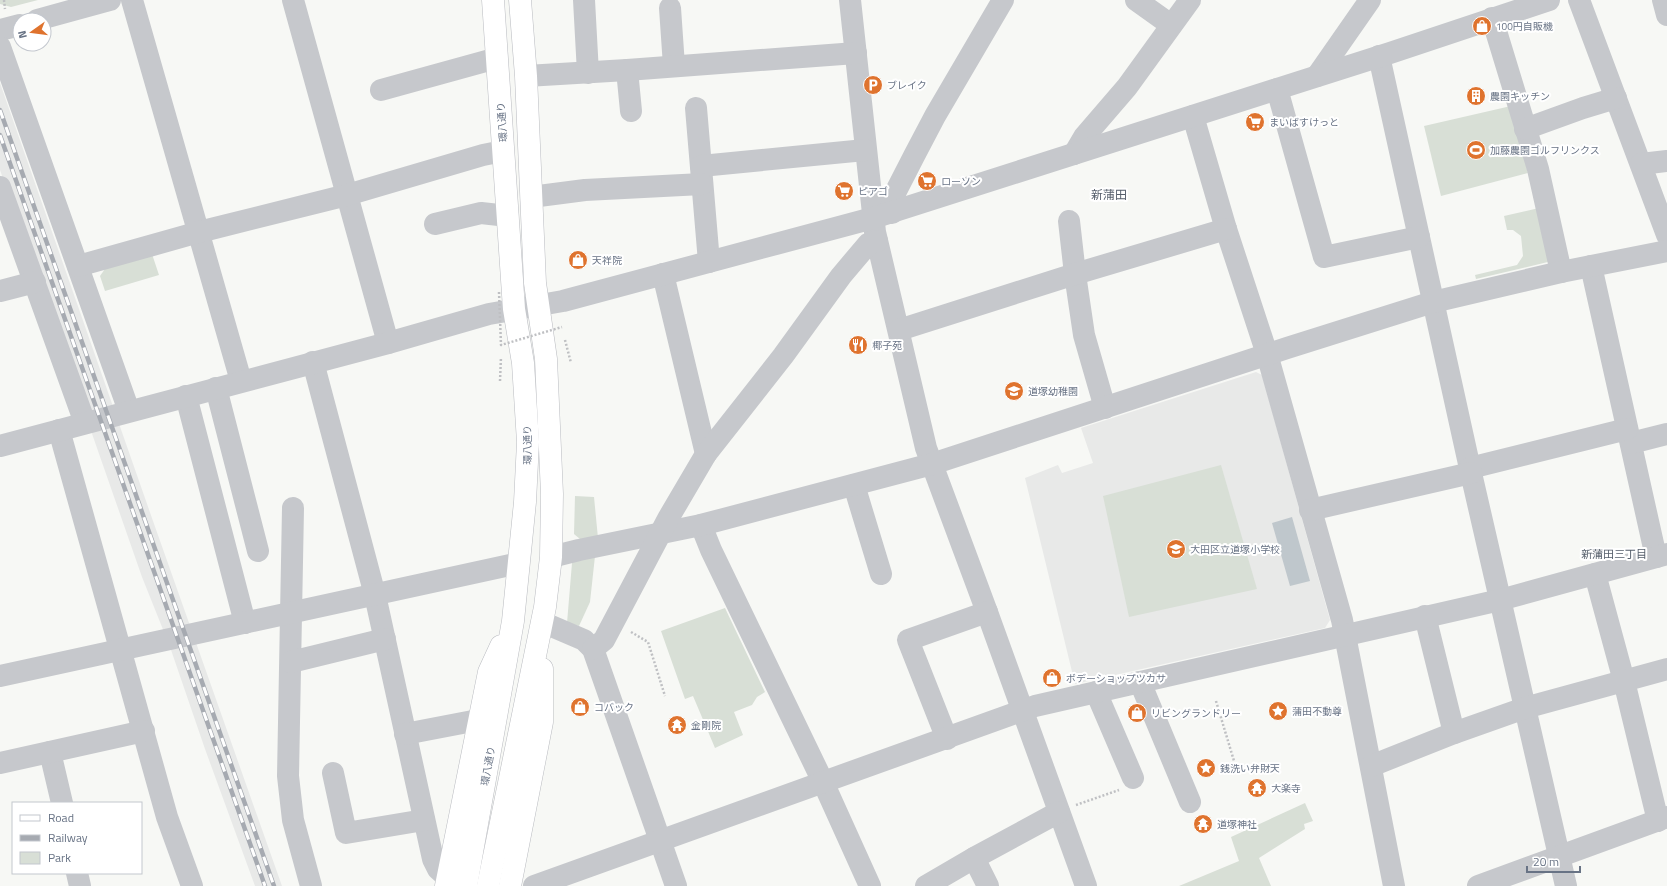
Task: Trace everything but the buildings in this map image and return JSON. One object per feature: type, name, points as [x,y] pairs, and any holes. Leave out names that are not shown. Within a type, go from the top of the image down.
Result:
[{"type":"main road","name":"環八通り","points":[[453,883],[513,621],[526,502],[528,442],[523,363],[514,310],[493,0]]},
{"type":"main road","points":[[488,886],[543,614],[551,557],[552,494],[546,366],[538,305],[531,197],[526,76],[520,0]]},
{"type":"main road","points":[[510,886],[542,722],[543,614]]},
{"type":"main road","points":[[453,883],[478,720],[489,672],[513,621]]},
{"type":"street","points":[[52,16],[110,0]]},
{"type":"street","points":[[132,0],[241,381]]},
{"type":"street","points":[[293,0],[388,343]]},
{"type":"street","points":[[584,0],[588,73]]},
{"type":"street","points":[[850,0],[865,150],[883,216]]},
{"type":"street","points":[[1003,0],[935,116],[914,156],[883,216],[877,241],[924,440],[988,612],[1022,711],[1086,886]]},
{"type":"street","points":[[1136,0],[1171,25]]},
{"type":"street","points":[[1074,154],[1084,137],[1127,87],[1190,0]]},
{"type":"street","points":[[1317,76],[1370,0]]},
{"type":"street","points":[[0,446],[388,343],[489,314],[563,301],[883,216],[1277,90],[1549,0]]},
{"type":"street","points":[[1579,0],[1667,235]]},
{"type":"street","points":[[1663,0],[1667,14]]},
{"type":"street","points":[[670,8],[674,66]]},
{"type":"street","points":[[1492,18],[1538,169],[1561,272]]},
{"type":"street","points":[[0,47],[129,411]]},
{"type":"street","points":[[526,76],[588,73],[856,53]]},
{"type":"street","points":[[1380,56],[1433,302],[1566,886]]},
{"type":"street","points":[[381,90],[497,58]]},
{"type":"street","points":[[627,70],[631,111]]},
{"type":"street","points":[[1277,90],[1324,257],[1419,237]]},
{"type":"street","points":[[1526,129],[1583,108],[1616,98]]},
{"type":"street","points":[[696,108],[709,262]]},
{"type":"street","points":[[1193,116],[1226,229],[1267,354],[1345,634],[1394,886]]},
{"type":"street","points":[[531,197],[702,175],[865,150]]},
{"type":"street","points":[[78,266],[199,232],[347,195],[483,155],[504,151]]},
{"type":"street","points":[[1641,164],[1667,161]]},
{"type":"street","points":[[0,187],[85,423]]},
{"type":"street","points":[[435,224],[481,213],[508,216]]},
{"type":"street","points":[[1069,221],[1074,274],[1084,335],[1105,408]]},
{"type":"street","points":[[899,330],[1074,274],[1226,229]]},
{"type":"street","points":[[593,649],[604,640],[660,534],[706,454],[783,356],[841,276],[868,244],[877,241]]},
{"type":"street","points":[[551,557],[701,525],[932,464],[1267,354],[1433,302],[1561,272],[1667,250]]},
{"type":"street","points":[[534,886],[947,739],[1035,706],[1345,634],[1500,600],[1661,556],[1629,436],[1591,266]]},
{"type":"street","points":[[663,274],[706,454]]},
{"type":"street","points":[[0,291],[35,282]]},
{"type":"street","points":[[313,362],[375,595],[433,860],[438,869],[453,883]]},
{"type":"street","points":[[216,388],[258,551]]},
{"type":"street","points":[[186,396],[245,623]]},
{"type":"street","points":[[59,430],[122,650],[167,817],[192,886]]},
{"type":"street","points":[[1310,510],[1471,470],[1629,436],[1667,434]]},
{"type":"street","points":[[854,485],[881,574]]},
{"type":"street","points":[[293,508],[288,776],[293,820],[311,886]]},
{"type":"street","points":[[701,525],[711,550],[823,782],[870,886]]},
{"type":"street","points":[[0,676],[519,563]]},
{"type":"street","points":[[1478,886],[1662,819],[1595,574]]},
{"type":"street","points":[[947,739],[908,640],[988,612]]},
{"type":"street","points":[[543,614],[584,640],[593,649],[676,886]]},
{"type":"street","points":[[1425,616],[1454,733]]},
{"type":"street","points":[[291,662],[385,639]]},
{"type":"street","points":[[1371,766],[1454,733],[1525,708],[1667,669]]},
{"type":"street","points":[[1140,682],[1190,802]]},
{"type":"street","points":[[1096,692],[1133,778]]},
{"type":"street","points":[[405,734],[478,720]]},
{"type":"street","points":[[0,763],[144,731]]},
{"type":"street","points":[[50,752],[62,802]]},
{"type":"street","points":[[333,773],[346,833],[424,820]]},
{"type":"street","points":[[926,886],[1059,812]]},
{"type":"street","points":[[974,858],[988,886]]},
{"type":"street","points":[[77,874],[80,886]]},
{"type":"path","points":[[4,0],[9,22]]},
{"type":"path","points":[[499,292],[501,345],[500,380]]},
{"type":"path","points":[[501,345],[562,326],[570,363]]},
{"type":"path","points":[[625,628],[648,642],[665,696]]},
{"type":"path","points":[[1216,701],[1234,761]]},
{"type":"shaded area","points":[[0,83],[282,886],[255,886],[205,749],[170,647],[142,577],[0,170]]},
{"type":"shaded area","name":"大田区立道塚小学校","points":[[1256,372],[1262,375],[1330,620],[1325,628],[1075,684],[1025,478],[1058,465],[1062,473],[1093,463],[1081,428]]},
{"type":"shaded area","points":[[1292,517],[1310,581],[1290,586],[1272,523]]},
{"type":"green space","points":[[0,0],[38,0],[11,7],[0,4]]},
{"type":"green space","name":"加藤農園ゴルフリンクス","points":[[1511,106],[1528,173],[1441,196],[1424,126]]},
{"type":"green space","points":[[1539,208],[1552,261],[1476,279],[1475,275],[1517,265],[1523,256],[1521,236],[1513,230],[1507,230],[1504,216]]},
{"type":"green space","points":[[152,254],[159,275],[105,291],[100,276],[107,266]]},
{"type":"green space","points":[[1221,465],[1257,589],[1129,617],[1103,496]]},
{"type":"green space","points":[[575,496],[594,497],[598,538],[580,539],[574,534]]},
{"type":"green space","points":[[595,556],[590,602],[579,626],[567,623],[572,563],[574,560]]},
{"type":"green space","points":[[725,608],[765,692],[757,697],[752,705],[734,712],[743,735],[715,748],[693,696],[685,699],[661,631]]},
{"type":"green space","points":[[1305,803],[1313,821],[1304,824],[1305,829],[1259,858],[1271,886],[1179,886],[1239,861],[1231,837]]},
{"type":"railway","points":[[0,110],[274,886]]},
{"type":"railway","points":[[0,135],[265,886]]},
{"type":"place","name":"100円自販機","points":[[1482,26]]},
{"type":"place","name":"ブレイク","points":[[873,85]]},
{"type":"place","name":"農園キッチン","points":[[1476,96]]},
{"type":"place","name":"まいばすけっと","points":[[1255,122]]},
{"type":"place","name":"加藤農園ゴルフリンクス","points":[[1476,150]]},
{"type":"place","name":"ローソン","points":[[927,181]]},
{"type":"place","name":"ピアゴ","points":[[844,191]]},
{"type":"place","name":"天祥院","points":[[578,260]]},
{"type":"place","name":"椰子苑","points":[[858,345]]},
{"type":"place","name":"道塚幼稚園","points":[[1014,391]]},
{"type":"place","name":"大田区立道塚小学校","points":[[1176,549]]},
{"type":"place","name":"ボデーショップツカサ","points":[[1052,678]]},
{"type":"place","name":"コバック","points":[[580,707]]},
{"type":"place","name":"蒲田不動尊","points":[[1278,711]]},
{"type":"place","name":"リビングランドリー","points":[[1137,713]]},
{"type":"place","name":"金剛院","points":[[677,725]]},
{"type":"place","name":"銭洗い弁財天","points":[[1206,768]]},
{"type":"place","name":"大楽寺","points":[[1257,788]]},
{"type":"place","name":"道塚神社","points":[[1203,824]]},
{"type":"district","name":"新蒲田","points":[[1109,194]]},
{"type":"district","name":"新蒲田三丁目","points":[[1614,554]]}]
